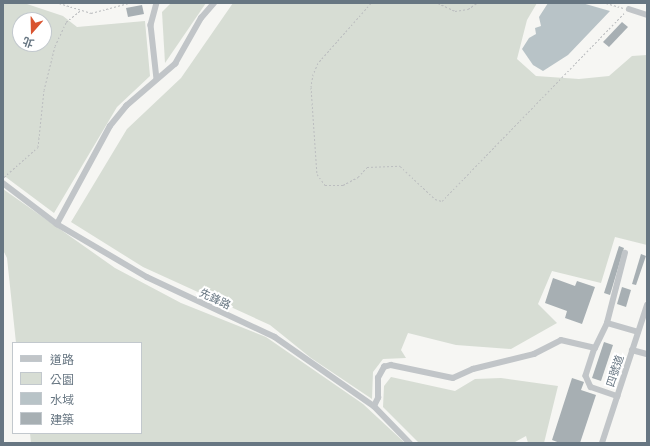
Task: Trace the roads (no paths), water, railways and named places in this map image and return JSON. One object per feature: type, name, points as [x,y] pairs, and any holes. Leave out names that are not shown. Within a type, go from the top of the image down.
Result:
[{"type":"street","points":[[157,3],[151,24],[157,79]]},
{"type":"street","points":[[57,224],[110,126],[126,106],[175,64],[201,18],[214,3]]},
{"type":"street","points":[[629,9],[647,15]]},
{"type":"street","name":"先鋒路","points":[[3,183],[57,224],[147,277],[275,337],[374,406],[410,443]]},
{"type":"street","points":[[617,396],[591,387],[586,376],[595,348],[607,323],[625,253]]},
{"type":"street","name":"四號道","points":[[602,443],[647,305]]},
{"type":"street","points":[[607,323],[638,332]]},
{"type":"street","points":[[374,406],[378,398],[378,378],[384,367],[391,365],[453,378],[473,369],[534,354],[561,340],[595,348]]},
{"type":"street","points":[[632,350],[647,354]]},
{"type":"water","points":[[548,3],[582,3],[610,11],[568,55],[543,71],[533,65],[522,49],[529,38],[536,34],[535,28],[541,26],[539,17]]}]
